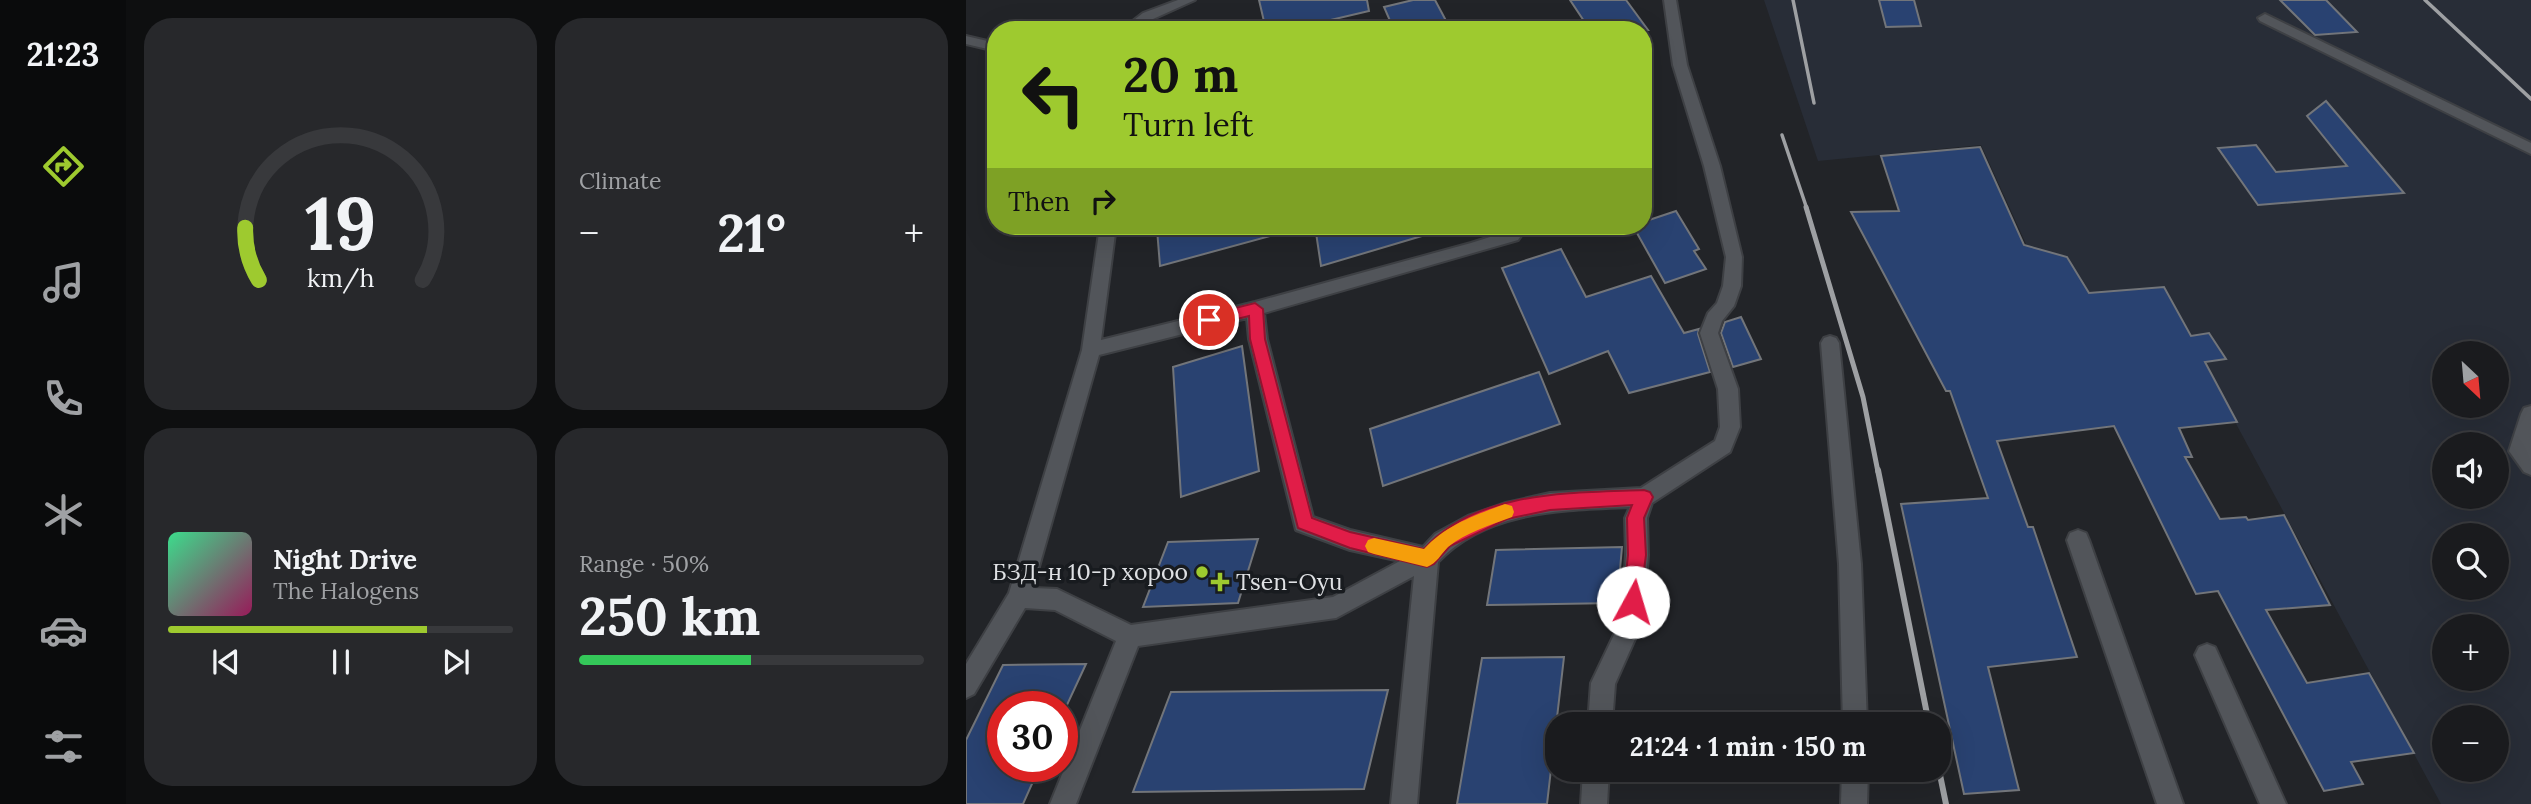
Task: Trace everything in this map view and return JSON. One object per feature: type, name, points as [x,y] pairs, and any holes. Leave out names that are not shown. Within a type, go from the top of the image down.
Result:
[{"type":"street","points":[[1140,21],[1189,0]]},
{"type":"street","points":[[1019,597],[1057,600],[1130,636],[1336,607],[1427,558],[1443,541],[1476,523],[1506,512],[1550,502],[1644,497],[1723,446],[1730,427],[1728,389],[1709,332],[1714,318],[1725,306],[1732,286],[1734,257],[1712,166],[1679,65],[1670,0]]},
{"type":"street","points":[[2265,18],[2531,149]]},
{"type":"street","points":[[966,40],[987,45]]},
{"type":"street","points":[[966,686],[1019,597],[1091,350],[1107,235]]},
{"type":"street","points":[[1091,350],[1255,309],[1513,235]]},
{"type":"street","points":[[1255,309],[1258,339],[1304,523],[1350,540],[1427,558]]},
{"type":"street","points":[[1830,343],[1850,564],[1855,712]]},
{"type":"street","points":[[2527,456],[2531,414]]},
{"type":"street","points":[[1601,712],[1603,682],[1632,621],[1637,555],[1636,518],[1644,497]]},
{"type":"street","points":[[2078,540],[2170,804]]},
{"type":"street","points":[[1404,804],[1427,558]]},
{"type":"street","points":[[1063,804],[1130,636]]},
{"type":"street","points":[[2207,655],[2273,804]]},
{"type":"street","points":[[1594,804],[1595,782]]},
{"type":"street","points":[[1854,804],[1855,782]]},
{"type":"shaded area","points":[[1764,0],[2531,0],[2531,804],[2441,804],[2227,407],[2086,376],[1981,145],[1818,161]]},
{"type":"building","points":[[1259,0],[1367,0],[1369,11],[1326,21],[1264,21]]},
{"type":"building","points":[[1413,0],[1435,0],[1446,21],[1390,21],[1384,7]]},
{"type":"building","points":[[1570,0],[1626,0],[1641,21],[1584,21]]},
{"type":"building","points":[[1879,0],[1914,0],[1921,26],[1886,27]]},
{"type":"building","points":[[2280,0],[2326,0],[2357,32],[2315,35]]},
{"type":"building","points":[[2326,101],[2404,193],[2258,205],[2218,148],[2256,145],[2276,172],[2347,166],[2307,116]]},
{"type":"building","points":[[1980,147],[2024,245],[2067,257],[2089,293],[2164,287],[2191,336],[2209,333],[2226,359],[2205,362],[2237,422],[2179,428],[2192,457],[2185,457],[2220,519],[2246,517],[2248,520],[2284,515],[2330,605],[2266,610],[2307,683],[2369,673],[2414,753],[2351,762],[2363,784],[2324,791],[2218,591],[2196,594],[2114,426],[1997,441],[2028,527],[2033,527],[2077,657],[1988,667],[2019,790],[1964,794],[1951,734],[1951,712],[1946,712],[1901,504],[1988,498],[1950,391],[1946,391],[1851,212],[1899,211],[1881,156]]},
{"type":"building","points":[[1676,211],[1699,249],[1694,251],[1706,269],[1665,283],[1638,235],[1652,235],[1652,219]]},
{"type":"building","points":[[1157,235],[1274,235],[1160,266]]},
{"type":"building","points":[[1316,235],[1425,235],[1321,266]]},
{"type":"building","points":[[1561,249],[1586,297],[1651,276],[1684,333],[1699,329],[1698,334],[1710,372],[1629,393],[1608,351],[1549,374],[1502,268]]},
{"type":"building","points":[[1741,317],[1761,359],[1733,367],[1721,333],[1725,322]]},
{"type":"building","points":[[1242,346],[1259,471],[1181,497],[1173,367]]},
{"type":"building","points":[[1539,372],[1560,424],[1383,486],[1370,429]]},
{"type":"building","name":"БЗД-н 10-р хороо","points":[[1258,539],[1238,603],[1143,607],[1168,542]]},
{"type":"building","points":[[1622,547],[1617,603],[1487,605],[1496,550]]},
{"type":"building","points":[[1564,657],[1558,712],[1545,712],[1545,782],[1550,782],[1547,804],[1457,804],[1482,658]]},
{"type":"building","points":[[1086,664],[1073,691],[990,691],[1003,665]]},
{"type":"building","points":[[1388,690],[1364,789],[1133,792],[1171,692]]},
{"type":"building","points":[[987,697],[987,782],[1033,782],[1023,804],[966,804],[966,740]]},
{"type":"railway","points":[[1793,0],[1814,103]]},
{"type":"railway","points":[[2425,0],[2531,99]]},
{"type":"railway","points":[[1782,135],[1807,209]]},
{"type":"railway","points":[[1806,207],[1863,397],[1878,472]]},
{"type":"railway","points":[[1878,470],[1927,712]]},
{"type":"railway","points":[[1941,782],[1946,804]]},
{"type":"slow traffic","points":[[1374,546],[1427,558],[1443,541],[1476,523],[1505,512]]},
{"type":"place","name":"БЗД-н 10-р хороо","points":[[1202,572]]},
{"type":"place","name":"Tsen-Oyu","points":[[1220,582]]},
{"type":"route","points":[[1209,320],[1255,309],[1258,339],[1304,523],[1350,540],[1427,558],[1443,541],[1476,523],[1506,512],[1550,502],[1644,497],[1636,518],[1637,555],[1633,602]]}]
